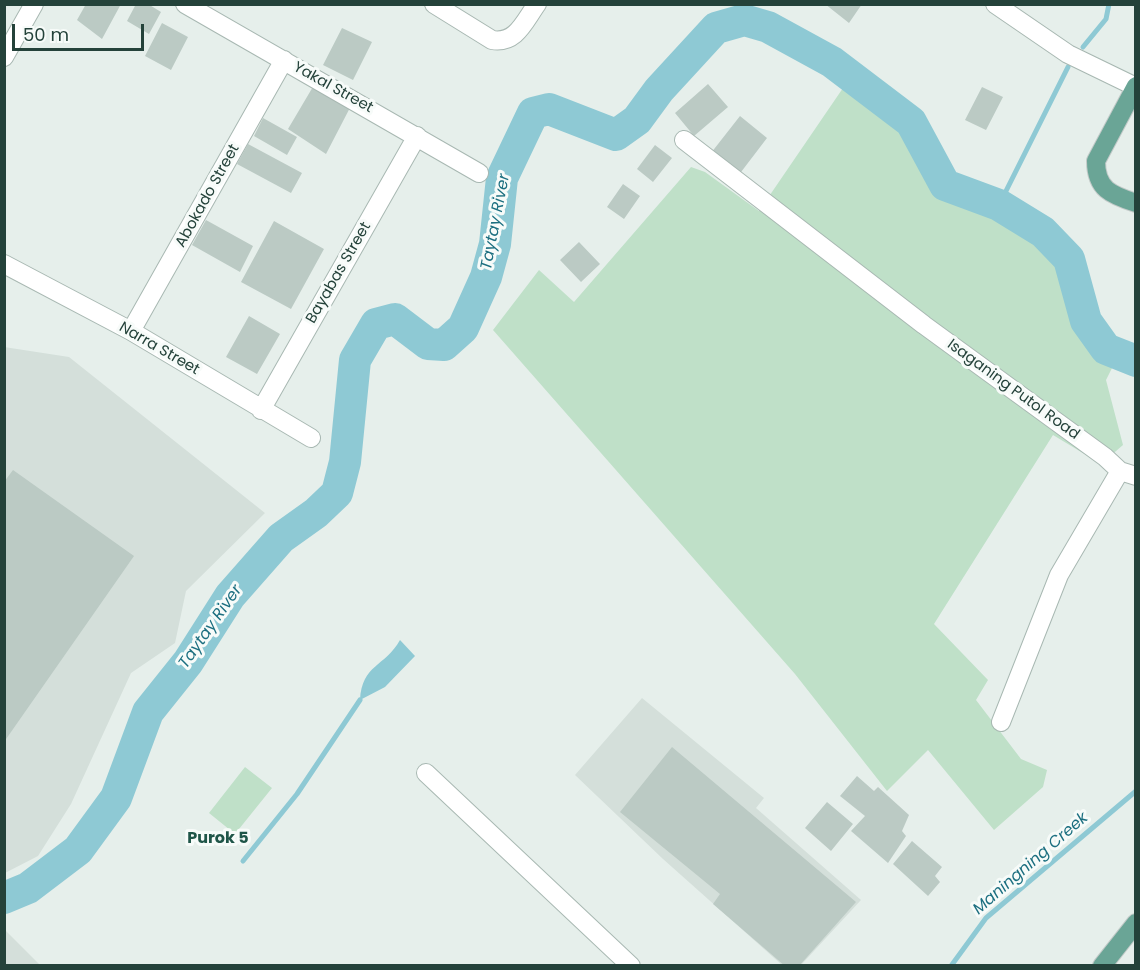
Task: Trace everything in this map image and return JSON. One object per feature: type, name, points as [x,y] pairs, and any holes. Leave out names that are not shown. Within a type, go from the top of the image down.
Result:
[{"type":"main road","points":[[1135,86],[1096,161],[1099,184],[1112,195],[1136,204]]},
{"type":"main road","points":[[1102,966],[1136,923]]},
{"type":"street","points":[[4,57],[34,4]]},
{"type":"street","name":"Yakal Street","points":[[185,4],[479,173]]},
{"type":"street","points":[[434,4],[492,40],[503,42],[512,39],[537,4]]},
{"type":"street","points":[[995,4],[1068,54],[1135,86]]},
{"type":"street","name":"Abokado Street","points":[[131,332],[284,60]]},
{"type":"street","name":"Bayabas Street","points":[[261,410],[417,136]]},
{"type":"street","name":"Isaganing Putol Road","points":[[684,140],[924,325],[1128,474],[1059,575],[1001,722]]},
{"type":"street","name":"Narra Street","points":[[4,264],[131,332],[311,438]]},
{"type":"street","points":[[426,773],[631,966]]},
{"type":"shaded area","points":[[4,347],[69,357],[265,513],[186,591],[175,643],[131,673],[71,804],[38,856],[5,873]]},
{"type":"shaded area","points":[[642,698],[764,798],[756,808],[861,900],[801,965],[782,965],[663,859],[575,775]]},
{"type":"shaded area","points":[[5,930],[40,965],[5,965]]},
{"type":"green space","points":[[843,88],[904,127],[936,188],[1001,215],[1055,264],[1075,318],[1098,353],[1115,362],[1106,380],[1123,445],[1101,464],[1053,435],[934,624],[988,680],[976,700],[1021,759],[1047,770],[1043,787],[994,830],[928,750],[887,791],[795,674],[493,330],[539,270],[574,302],[691,167],[705,172],[759,211]]},
{"type":"green space","points":[[245,767],[272,788],[235,834],[209,813]]},
{"type":"water","points":[[400,640],[415,656],[385,687],[360,700],[365,679]]},
{"type":"building","points":[[86,4],[121,4],[102,39],[77,20]]},
{"type":"building","points":[[136,4],[148,4],[161,12],[149,34],[127,21]]},
{"type":"building","points":[[825,4],[862,4],[849,23]]},
{"type":"building","points":[[162,23],[188,37],[171,70],[145,56]]},
{"type":"building","points":[[342,28],[372,42],[353,80],[323,65]]},
{"type":"building","points":[[708,84],[728,107],[694,136],[675,113]]},
{"type":"building","points":[[314,85],[354,100],[326,154],[288,129]]},
{"type":"building","points":[[982,87],[1003,97],[986,130],[965,120]]},
{"type":"building","points":[[740,116],[767,138],[738,176],[711,153]]},
{"type":"building","points":[[263,118],[297,137],[287,155],[254,136]]},
{"type":"building","points":[[248,144],[302,173],[291,193],[237,164]]},
{"type":"building","points":[[655,145],[672,158],[653,182],[637,169]]},
{"type":"building","points":[[623,184],[640,196],[624,219],[607,207]]},
{"type":"building","points":[[206,220],[253,246],[240,272],[192,245]]},
{"type":"building","points":[[274,221],[324,249],[291,309],[241,282]]},
{"type":"building","points":[[579,242],[600,264],[581,282],[560,260]]},
{"type":"building","points":[[249,316],[280,334],[257,374],[226,357]]},
{"type":"building","points":[[13,470],[134,556],[4,742],[4,482]]},
{"type":"building","points":[[672,747],[856,902],[799,966],[785,966],[713,904],[720,894],[620,812]]},
{"type":"building","points":[[857,776],[874,791],[878,787],[909,815],[902,831],[906,836],[888,863],[851,831],[865,816],[840,796]]},
{"type":"building","points":[[827,802],[853,824],[831,851],[805,828]]},
{"type":"building","points":[[912,841],[942,867],[935,876],[940,882],[928,896],[893,864]]},
{"type":"waterway","points":[[1083,47],[1106,19],[1109,4]]},
{"type":"waterway","name":"Taytay River","points":[[4,898],[28,888],[78,850],[116,798],[148,712],[188,662],[230,596],[281,538],[316,513],[337,493],[345,462],[355,360],[376,324],[395,319],[428,344],[444,345],[463,328],[486,277],[495,244],[502,178],[533,113],[549,109],[616,135],[637,120],[659,90],[716,28],[744,20],[768,27],[832,62],[911,122],[945,185],[999,205],[1043,232],[1069,259],[1086,321],[1106,349],[1136,361]]},
{"type":"waterway","points":[[999,205],[1068,67]]},
{"type":"waterway","points":[[243,861],[297,794],[360,700]]},
{"type":"waterway","name":"Maningning Creek","points":[[951,966],[986,918],[1136,791]]},
{"type":"district","name":"Purok 5","points":[[218,839]]}]
